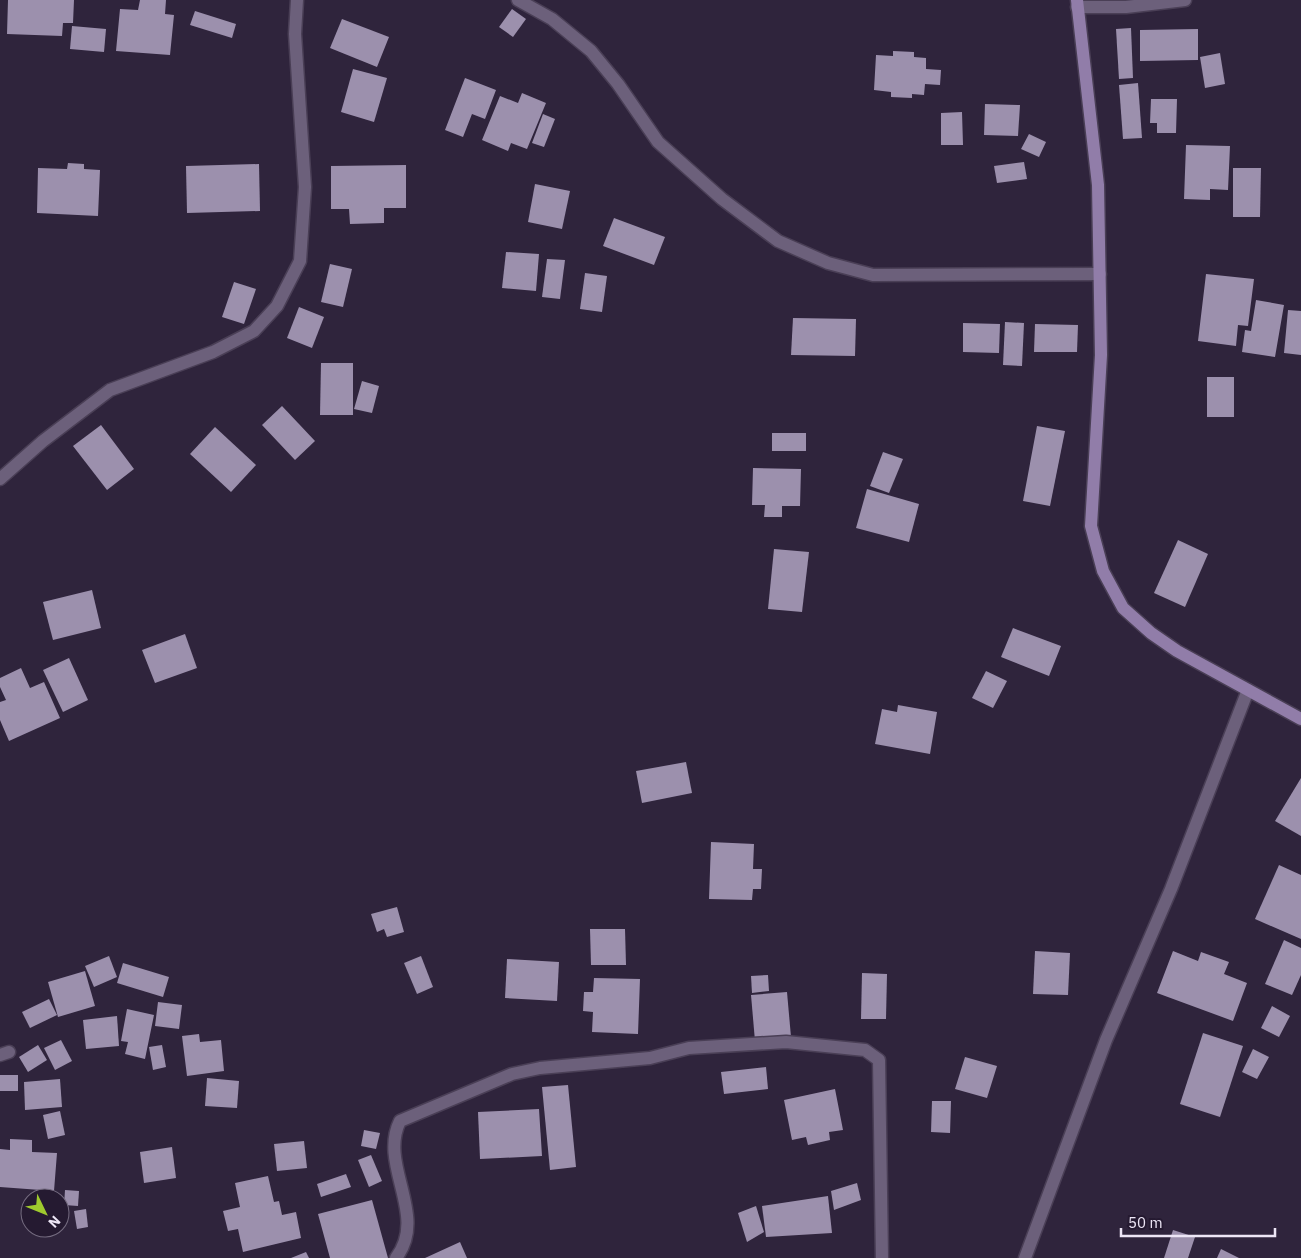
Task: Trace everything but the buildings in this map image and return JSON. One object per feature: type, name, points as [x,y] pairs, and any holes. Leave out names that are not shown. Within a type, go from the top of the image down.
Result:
[{"type":"main road","points":[[1077,3],[1098,185],[1101,355],[1091,526],[1103,571],[1123,608],[1151,633],[1177,651],[1301,719]]},
{"type":"street","points":[[0,479],[43,441],[110,390],[213,352],[254,330],[277,306],[300,261],[305,187],[295,34],[297,0]]},
{"type":"street","points":[[518,0],[552,19],[591,52],[618,84],[658,142],[722,199],[778,241],[828,263],[873,275],[1100,274]]},
{"type":"street","points":[[1077,3],[1126,8],[1185,0]]},
{"type":"street","points":[[1025,1258],[1106,1040],[1171,889],[1248,690]]},
{"type":"street","points":[[396,1258],[402,1251],[408,1230],[407,1207],[393,1147],[395,1131],[400,1121],[512,1074],[540,1068],[650,1058],[689,1048],[786,1042],[865,1050],[879,1060],[882,1258]]}]
